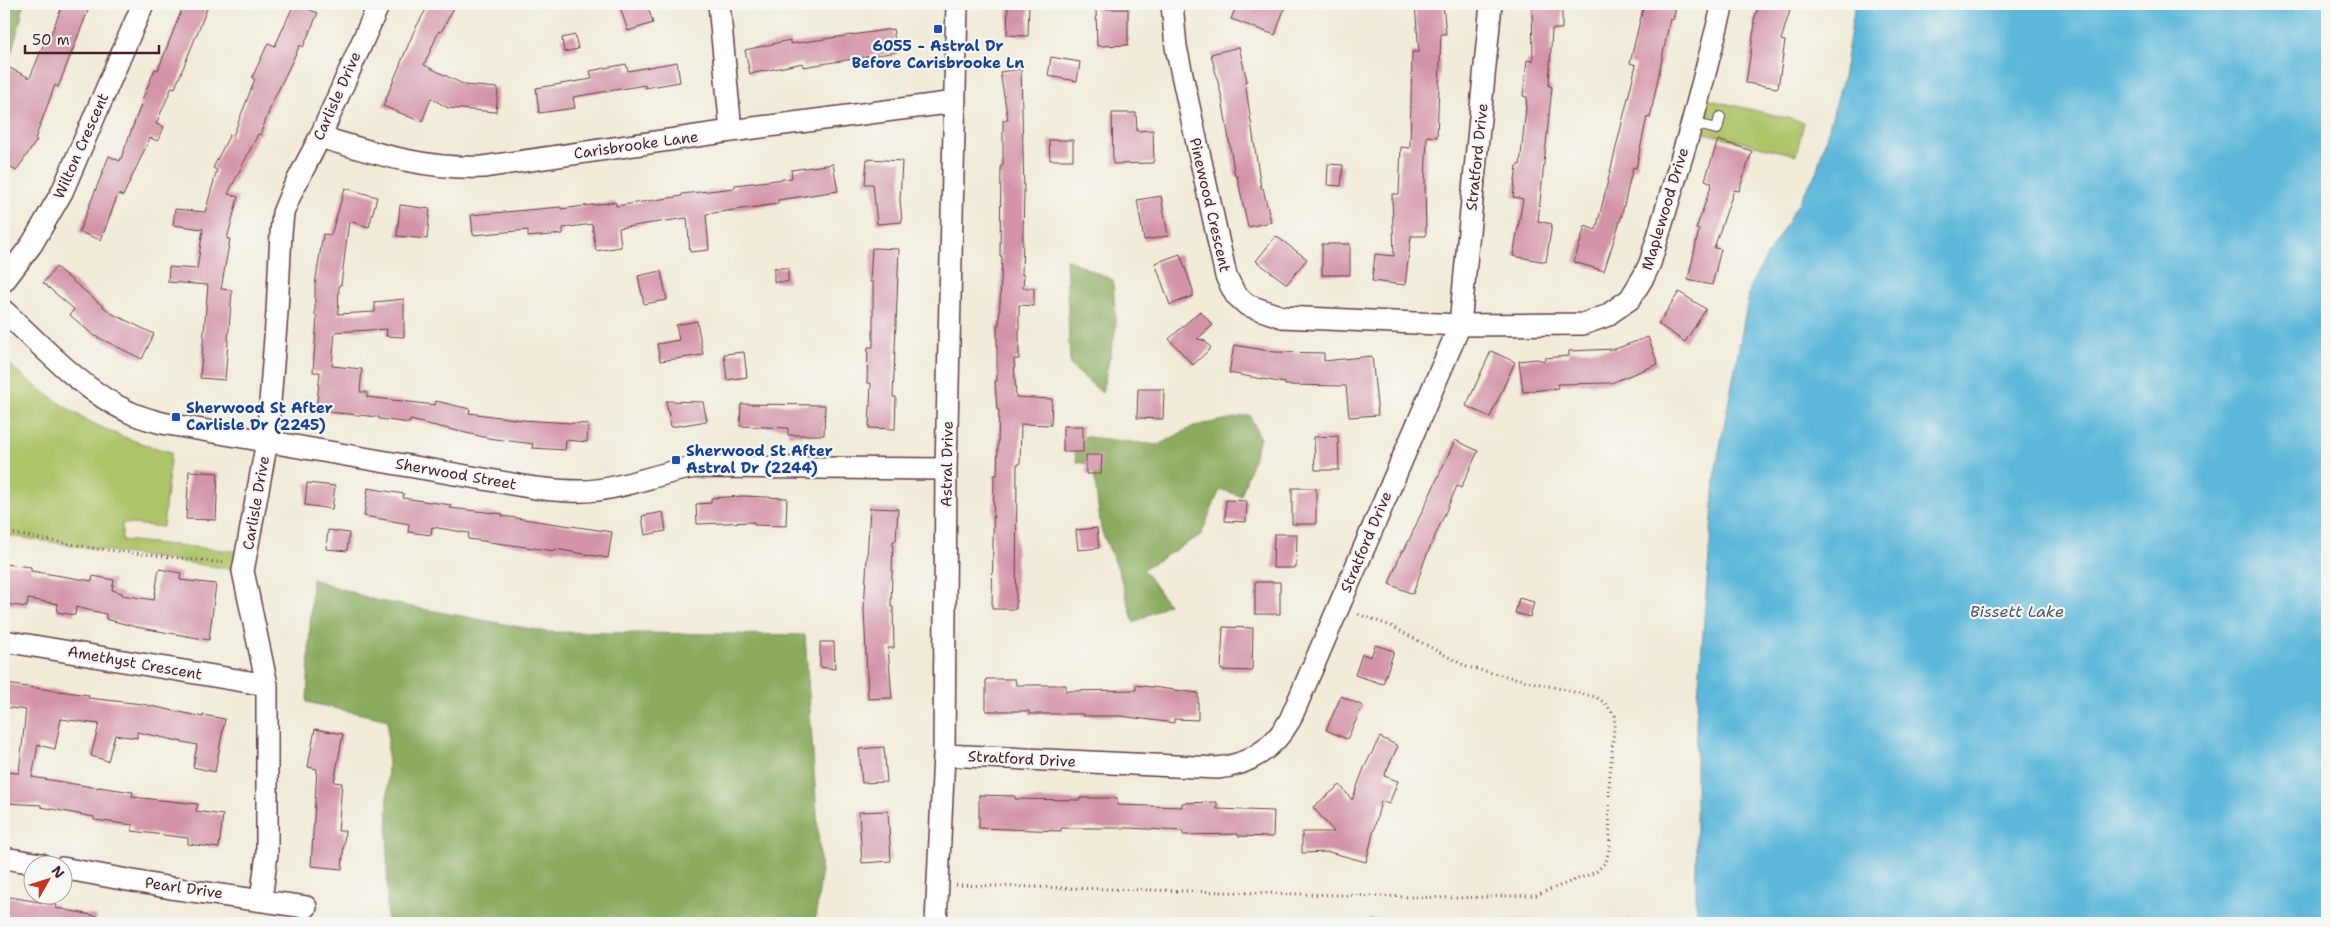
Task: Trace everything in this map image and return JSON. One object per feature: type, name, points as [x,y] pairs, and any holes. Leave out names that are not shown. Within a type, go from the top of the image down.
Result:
[{"type":"street","name":"Wilton Crescent","points":[[4,281],[32,244],[62,192],[143,4]]},
{"type":"street","name":"Carlisle Drive","points":[[261,900],[267,853],[267,685],[243,571],[267,442],[284,212],[320,137],[379,4]]},
{"type":"street","points":[[719,4],[731,130]]},
{"type":"street","name":"Astral Drive","points":[[936,923],[936,885],[944,755],[946,469],[957,4]]},
{"type":"street","name":"Pinewood Crescent","points":[[1172,4],[1176,47],[1226,276],[1241,301],[1252,308],[1282,316],[1460,325]]},
{"type":"street","name":"Stratford Drive","points":[[944,755],[1216,768],[1242,763],[1265,750],[1286,725],[1460,325],[1491,4]]},
{"type":"street","name":"Maplewood Drive","points":[[1460,325],[1583,324],[1606,316],[1630,299],[1650,264],[1692,123],[1723,4]]},
{"type":"street","name":"Carisbrooke Lane","points":[[320,137],[394,159],[460,168],[483,167],[731,130],[955,102]]},
{"type":"street","name":"Sherwood Street","points":[[4,311],[81,380],[107,399],[130,412],[162,423],[535,488],[596,490],[624,485],[674,470],[696,467],[946,469]]},
{"type":"street","name":"Amethyst Crescent","points":[[4,641],[267,685]]},
{"type":"street","points":[[4,858],[22,861]]},
{"type":"street","name":"Pearl Drive","points":[[72,870],[171,888],[306,907]]},
{"type":"lane","points":[[1692,123],[1717,129],[1720,117]]},
{"type":"path","points":[[4,532],[98,549],[245,566],[243,571]]},
{"type":"path","points":[[936,885],[1454,898],[1536,895],[1596,872],[1606,862],[1610,845],[1609,787],[1615,716],[1605,703],[1596,697],[1468,667],[1392,626],[1338,606]]},
{"type":"green space","points":[[4,4],[23,4],[21,19],[8,64],[4,62]]},
{"type":"green space","points":[[1707,99],[1804,122],[1796,155],[1700,132]]},
{"type":"green space","points":[[1066,259],[1113,280],[1116,328],[1102,393],[1070,365]]},
{"type":"green space","points":[[4,360],[43,392],[82,417],[123,437],[171,452],[163,527],[122,523],[122,540],[243,552],[243,571],[4,535]]},
{"type":"green space","points":[[1250,415],[1260,438],[1241,496],[1220,489],[1201,535],[1143,569],[1168,604],[1134,623],[1118,569],[1101,530],[1093,465],[1077,462],[1071,435],[1158,445],[1194,426]]},
{"type":"green space","points":[[312,579],[375,600],[547,632],[805,635],[821,875],[815,923],[387,923],[388,720],[307,702]]},
{"type":"green space","points":[[1369,920],[1696,921],[1696,923],[1367,923]]},
{"type":"water","name":"Bissett Lake","points":[[1855,4],[2327,4],[2327,923],[1696,923],[1696,720],[1716,468],[1751,284],[1816,173],[1843,78]]},
{"type":"building","points":[[63,4],[78,4],[89,8],[58,87],[55,85],[35,139],[37,140],[16,171],[4,162],[4,65],[30,78],[46,38],[49,39]]},
{"type":"building","points":[[184,4],[209,4],[175,88],[172,87],[156,124],[164,127],[158,141],[150,138],[123,196],[118,194],[101,240],[79,232],[109,156],[120,161],[141,102],[155,69],[158,70]]},
{"type":"building","points":[[294,4],[318,13],[303,47],[300,45],[273,101],[260,135],[258,134],[228,194],[238,197],[227,239],[230,239],[221,289],[232,290],[225,380],[200,378],[208,285],[168,282],[169,267],[197,269],[203,229],[173,225],[175,209],[205,212],[217,170],[213,168],[230,134],[233,136],[255,79],[252,78],[268,43],[275,46]]},
{"type":"building","points":[[429,4],[456,4],[441,32],[439,31],[424,65],[465,85],[498,88],[496,112],[448,108],[431,98],[422,122],[383,106],[414,31]]},
{"type":"building","points":[[619,4],[647,4],[653,23],[628,31]]},
{"type":"building","points":[[1008,4],[1029,4],[1028,36],[1007,35]]},
{"type":"building","points":[[1237,4],[1286,4],[1275,35],[1231,19]]},
{"type":"building","points":[[1443,4],[1446,34],[1441,34],[1437,137],[1427,136],[1425,182],[1426,236],[1411,236],[1405,285],[1372,281],[1375,254],[1394,256],[1392,194],[1399,194],[1401,147],[1410,148],[1412,52],[1419,52],[1415,5]]},
{"type":"building","points":[[1532,4],[1562,4],[1562,29],[1552,29],[1549,86],[1552,87],[1538,221],[1552,224],[1546,262],[1513,256],[1523,199],[1513,197],[1517,165],[1520,165],[1527,97],[1523,96],[1527,60],[1533,61]]},
{"type":"building","points":[[1644,4],[1677,4],[1673,20],[1670,19],[1650,118],[1647,117],[1636,168],[1633,167],[1621,218],[1604,271],[1574,262],[1585,226],[1596,230],[1636,65],[1630,63]]},
{"type":"building","points":[[1759,4],[1792,4],[1781,40],[1785,41],[1778,88],[1746,83],[1755,23],[1753,23]]},
{"type":"building","points":[[1096,9],[1128,9],[1128,45],[1097,46]]},
{"type":"building","points":[[893,29],[897,52],[803,67],[803,63],[750,74],[745,50],[790,40],[790,44]]},
{"type":"building","points":[[575,35],[578,49],[564,52],[562,38]]},
{"type":"building","points":[[1239,47],[1247,81],[1245,82],[1261,188],[1263,188],[1271,222],[1248,227],[1237,176],[1235,176],[1222,98],[1211,54]]},
{"type":"building","points":[[1051,57],[1080,62],[1077,81],[1048,76]]},
{"type":"building","points":[[677,62],[680,82],[645,88],[645,85],[573,97],[575,108],[539,113],[536,88],[592,79],[590,71],[626,64],[628,71]]},
{"type":"building","points":[[1021,69],[1024,193],[1022,275],[1024,275],[1023,288],[1034,288],[1034,306],[1019,305],[1019,359],[1014,359],[1016,397],[1052,399],[1051,425],[1021,424],[1020,464],[1017,464],[1016,609],[992,609],[994,475],[997,475],[999,410],[997,410],[995,381],[997,381],[997,325],[999,325],[1002,256],[1000,256],[1001,165],[1003,165],[1003,120],[1008,120],[1000,72]]},
{"type":"building","points":[[1112,113],[1136,113],[1137,131],[1153,130],[1154,163],[1113,164]]},
{"type":"building","points":[[1049,140],[1073,140],[1073,160],[1050,160]]},
{"type":"building","points":[[1718,140],[1752,151],[1739,191],[1734,190],[1714,248],[1721,249],[1712,285],[1688,280],[1699,230],[1696,229],[1712,183],[1705,180]]},
{"type":"building","points":[[867,159],[902,161],[900,200],[902,222],[877,224],[873,184],[865,184]]},
{"type":"building","points":[[833,164],[838,191],[778,200],[778,204],[706,214],[709,250],[690,252],[687,218],[619,228],[621,247],[596,251],[592,224],[563,228],[563,234],[528,237],[528,230],[473,235],[471,215],[561,207],[561,209],[615,202],[616,206],[682,196],[682,194],[735,188],[735,185],[792,178],[791,170]]},
{"type":"building","points":[[1328,164],[1343,165],[1341,186],[1327,185]]},
{"type":"building","points":[[345,188],[377,197],[369,227],[349,221],[341,285],[339,285],[338,314],[375,312],[375,302],[404,299],[404,337],[386,336],[387,329],[335,332],[332,366],[362,369],[360,392],[367,392],[367,397],[435,405],[436,401],[470,409],[469,413],[522,420],[588,424],[587,442],[566,440],[565,450],[532,448],[533,444],[488,438],[410,420],[410,423],[379,419],[379,417],[316,411],[320,372],[313,372],[317,316],[315,316],[315,285],[323,234],[331,235]]},
{"type":"building","points":[[1161,196],[1168,236],[1144,240],[1137,200]]},
{"type":"building","points":[[400,205],[430,209],[427,239],[397,236]]},
{"type":"building","points":[[1276,236],[1307,259],[1287,284],[1256,261]]},
{"type":"building","points":[[1322,244],[1350,244],[1350,275],[1322,275]]},
{"type":"building","points":[[872,248],[899,249],[893,397],[896,397],[895,429],[869,428],[871,383],[867,383],[868,347],[873,347],[873,282],[870,282]]},
{"type":"building","points":[[1180,254],[1193,290],[1193,296],[1170,305],[1155,263]]},
{"type":"building","points":[[56,267],[111,313],[154,334],[142,359],[93,335],[70,315],[74,309],[43,283]]},
{"type":"building","points":[[774,268],[788,268],[788,282],[774,282]]},
{"type":"building","points":[[661,271],[667,300],[644,304],[638,276]]},
{"type":"building","points":[[1679,292],[1706,309],[1685,342],[1658,324]]},
{"type":"building","points":[[1200,311],[1213,325],[1197,339],[1204,340],[1211,348],[1193,365],[1169,339]]},
{"type":"building","points":[[697,321],[703,355],[660,361],[657,344],[679,340],[676,325]]},
{"type":"building","points":[[1648,337],[1658,364],[1611,383],[1557,384],[1558,388],[1523,392],[1519,361],[1537,359],[1544,361],[1545,358],[1569,356],[1569,351],[1615,349]]},
{"type":"building","points":[[1234,345],[1275,352],[1324,353],[1324,361],[1372,356],[1378,415],[1349,417],[1346,386],[1285,385],[1285,383],[1229,373]]},
{"type":"building","points":[[1491,351],[1515,362],[1490,417],[1466,406]]},
{"type":"building","points":[[744,352],[747,377],[727,380],[724,354]]},
{"type":"building","points":[[1138,389],[1164,389],[1163,419],[1137,418]]},
{"type":"building","points":[[666,401],[703,402],[707,421],[671,427]]},
{"type":"building","points":[[741,404],[825,405],[824,435],[788,435],[788,428],[740,426]]},
{"type":"building","points":[[1063,426],[1083,426],[1083,452],[1063,452]]},
{"type":"building","points":[[1338,436],[1339,470],[1315,470],[1314,437]]},
{"type":"building","points":[[1455,440],[1478,451],[1461,488],[1457,486],[1425,559],[1413,594],[1389,584],[1402,550],[1404,551]]},
{"type":"building","points":[[1086,455],[1102,455],[1101,474],[1086,474]]},
{"type":"building","points":[[189,471],[218,473],[216,520],[186,519]]},
{"type":"building","points":[[307,483],[335,486],[332,509],[305,505]]},
{"type":"building","points":[[368,488],[404,494],[403,498],[451,505],[450,508],[503,514],[502,516],[612,532],[608,558],[555,549],[555,551],[468,539],[469,533],[432,527],[431,535],[408,532],[409,524],[364,516]]},
{"type":"building","points":[[1292,488],[1316,488],[1316,524],[1292,524]]},
{"type":"building","points":[[743,496],[787,498],[786,526],[754,525],[754,522],[697,524],[696,504],[711,503],[711,498]]},
{"type":"building","points":[[1226,500],[1247,501],[1246,522],[1225,521]]},
{"type":"building","points":[[870,508],[898,509],[896,541],[893,541],[891,607],[893,607],[894,648],[888,648],[892,698],[868,699],[864,609]]},
{"type":"building","points":[[663,512],[666,531],[645,535],[642,516]]},
{"type":"building","points":[[1097,528],[1099,548],[1078,550],[1076,530]]},
{"type":"building","points":[[328,530],[349,533],[347,551],[326,549]]},
{"type":"building","points":[[1274,534],[1297,534],[1296,568],[1273,568]]},
{"type":"building","points":[[4,564],[31,567],[31,571],[92,581],[93,576],[114,580],[112,590],[122,593],[122,595],[154,600],[159,569],[181,573],[180,580],[216,584],[209,640],[136,627],[106,619],[106,614],[76,607],[75,615],[57,612],[58,604],[28,599],[27,607],[4,604]]},
{"type":"building","points":[[1255,582],[1280,582],[1280,614],[1255,614]]},
{"type":"building","points":[[1519,598],[1534,602],[1530,617],[1515,613]]},
{"type":"building","points":[[1223,627],[1253,628],[1252,671],[1221,670]]},
{"type":"building","points":[[820,642],[834,642],[835,669],[820,667]]},
{"type":"building","points":[[1375,645],[1394,651],[1383,684],[1355,675],[1362,654],[1371,657]]},
{"type":"building","points":[[986,679],[1015,679],[1016,685],[1066,685],[1066,691],[1136,690],[1136,685],[1198,693],[1198,720],[1174,719],[1174,723],[1120,716],[1029,714],[1029,711],[986,711]]},
{"type":"building","points":[[5,684],[89,695],[88,698],[142,704],[203,717],[203,715],[225,719],[215,772],[193,767],[197,745],[137,732],[137,738],[115,735],[108,761],[91,756],[99,724],[61,719],[55,749],[38,745],[32,777],[133,792],[132,797],[198,804],[196,811],[223,815],[219,848],[188,844],[188,838],[132,831],[133,825],[94,820],[94,817],[41,807],[41,805],[4,803],[4,772],[19,773],[26,710],[4,707]]},
{"type":"building","points":[[1341,696],[1363,706],[1347,739],[1326,730]]},
{"type":"building","points":[[315,729],[343,734],[334,782],[342,783],[338,831],[345,831],[342,869],[311,866],[317,769],[308,767]]},
{"type":"building","points":[[1380,737],[1398,746],[1384,776],[1398,781],[1389,804],[1381,801],[1366,862],[1329,852],[1302,853],[1302,832],[1334,832],[1313,807],[1340,785],[1352,800],[1364,768]]},
{"type":"building","points":[[884,747],[887,782],[862,783],[859,749]]},
{"type":"building","points":[[979,795],[1015,796],[1015,799],[1080,800],[1080,798],[1117,798],[1117,805],[1182,807],[1182,803],[1217,802],[1217,809],[1274,811],[1273,837],[1238,836],[1238,834],[1183,835],[1183,831],[1128,828],[1061,828],[1061,831],[979,828]]},
{"type":"building","points":[[888,811],[891,861],[862,863],[859,812]]},
{"type":"building","points":[[4,896],[22,899],[22,904],[51,904],[57,905],[56,908],[97,916],[96,923],[4,923]]},
{"type":"place","name":"6055 - Astral Dr Before Carisbrooke Ln","points":[[938,29]]},
{"type":"place","name":"Sherwood St After Carlisle Dr (2245)","points":[[176,417]]},
{"type":"place","name":"Sherwood St After Astral Dr (2244)","points":[[676,460]]}]
